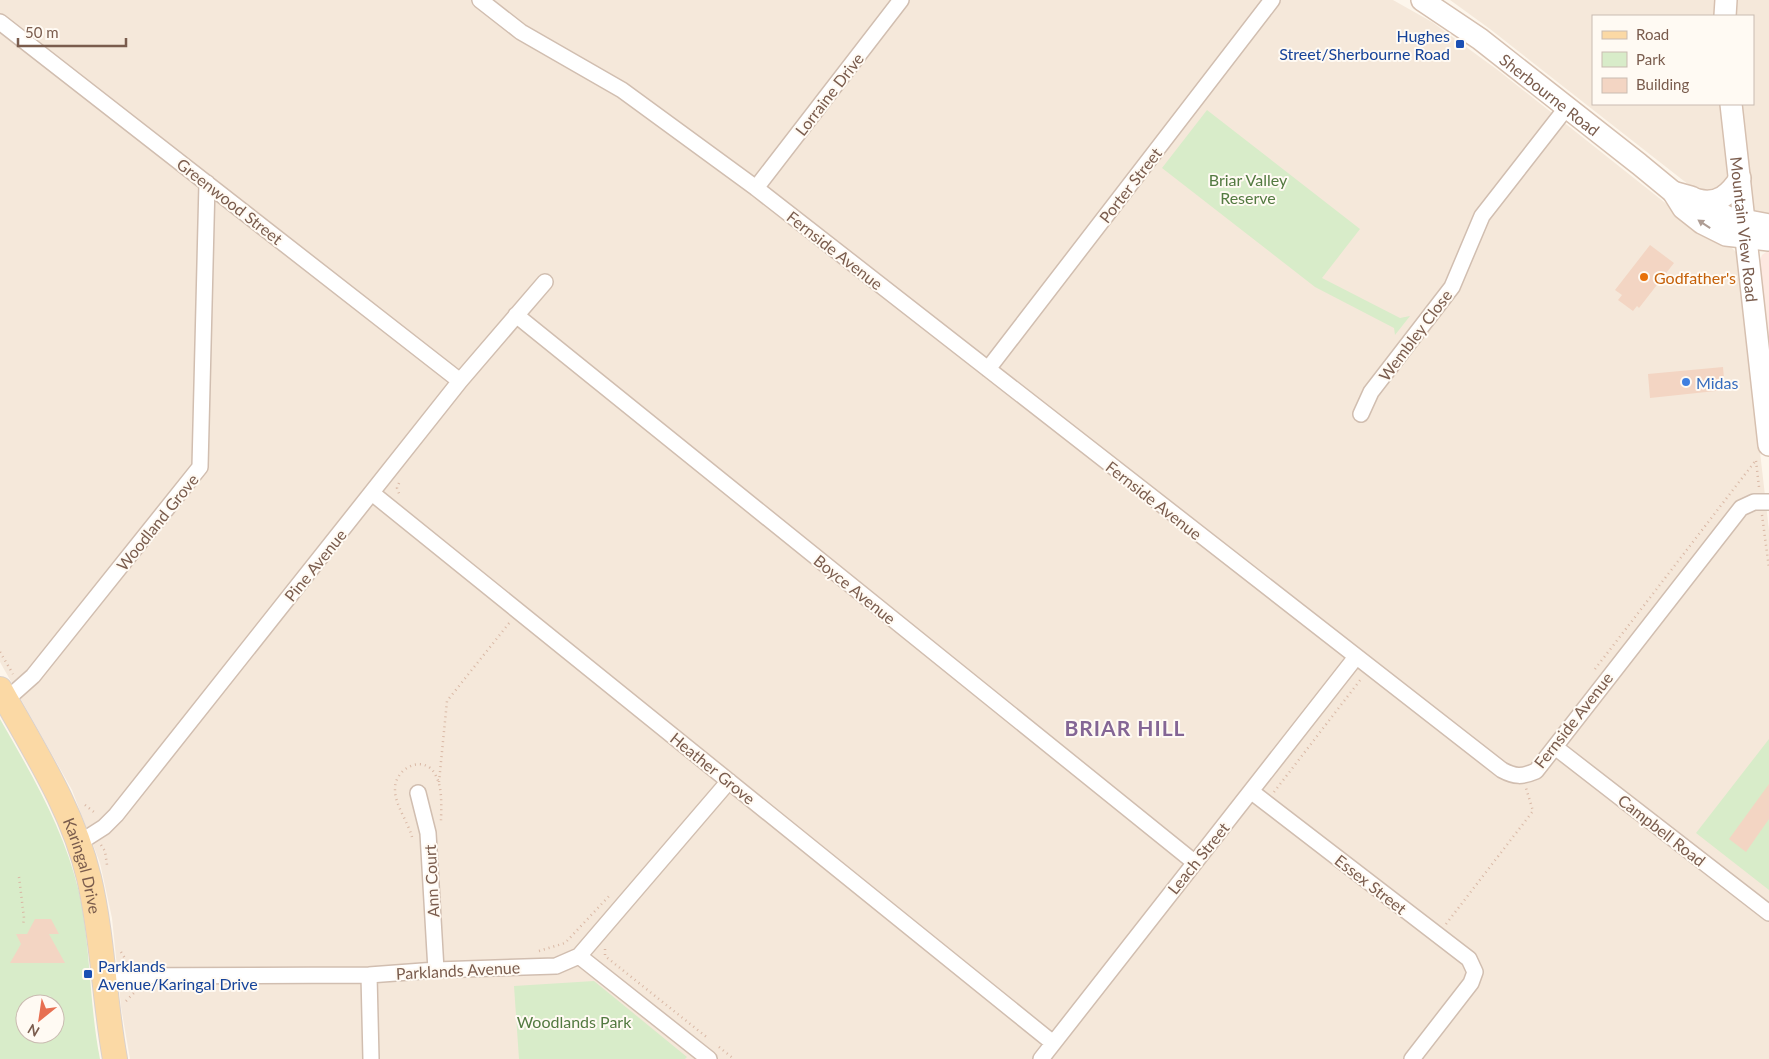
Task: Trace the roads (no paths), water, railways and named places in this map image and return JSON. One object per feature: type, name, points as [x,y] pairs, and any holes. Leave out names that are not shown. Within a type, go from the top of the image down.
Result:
[{"type":"main road","name":"Sherbourne Road","points":[[1422,0],[1474,34],[1567,107],[1673,192],[1683,208],[1709,228],[1726,235],[1769,225]]},
{"type":"main road","points":[[1725,15],[1726,0]]},
{"type":"main road","name":"Mountain View Road","points":[[1730,105],[1745,230],[1763,453]]},
{"type":"main road","points":[[1698,200],[1712,202],[1723,198],[1740,178]]},
{"type":"main road","name":"Sherbourne Road","points":[[1673,192],[1698,200],[1745,230],[1769,240]]},
{"type":"main road","name":"Karingal Drive","points":[[3,695],[66,810],[79,843],[94,900],[114,1059]]},
{"type":"street","name":"Fernside Avenue","points":[[480,0],[521,32],[622,90],[756,188],[988,369],[1351,663],[1512,776],[1523,776],[1536,771],[1741,508],[1754,502],[1769,502]]},
{"type":"street","name":"Lorraine Drive","points":[[756,188],[901,0]]},
{"type":"street","name":"Porter Street","points":[[988,369],[1272,0]]},
{"type":"street","name":"Greenwood Street","points":[[0,22],[460,381]]},
{"type":"street","name":"Wembley Close","points":[[1361,414],[1371,392],[1452,287],[1482,216],[1567,107]]},
{"type":"street","name":"Woodland Grove","points":[[3,695],[33,676],[200,467],[207,183]]},
{"type":"street","name":"Pine Avenue","points":[[79,843],[104,827],[116,815],[460,381],[545,282]]},
{"type":"street","name":"Boyce Avenue","points":[[516,315],[1194,862]]},
{"type":"street","name":"Heather Grove","points":[[372,493],[1053,1042]]},
{"type":"street","name":"Leach Street","points":[[1041,1059],[1194,862],[1252,792],[1351,663]]},
{"type":"street","name":"Campbell Road","points":[[1555,747],[1769,913]]},
{"type":"street","name":"Parklands Avenue","points":[[104,976],[369,975],[436,970],[556,966],[579,956],[729,781]]},
{"type":"street","name":"Essex Street","points":[[1252,792],[1469,959],[1475,972],[1471,984],[1412,1059]]},
{"type":"street","name":"Ann Court","points":[[418,793],[428,833],[436,970]]},
{"type":"street","points":[[579,956],[709,1059]]},
{"type":"street","points":[[369,975],[371,1059]]},
{"type":"place","name":"Hughes Street/Sherbourne Road","points":[[1460,44]]},
{"type":"place","name":"Godfather's","points":[[1644,277]]},
{"type":"place","name":"Midas","points":[[1686,382]]},
{"type":"place","name":"Parklands Avenue/Karingal Drive","points":[[88,974]]},
{"type":"district","name":"BRIAR HILL","points":[[1125,727]]},
{"type":"park label","name":"Briar Valley Reserve","points":[[1248,188]]},
{"type":"park label","name":"Woodlands Park","points":[[574,1021]]}]
